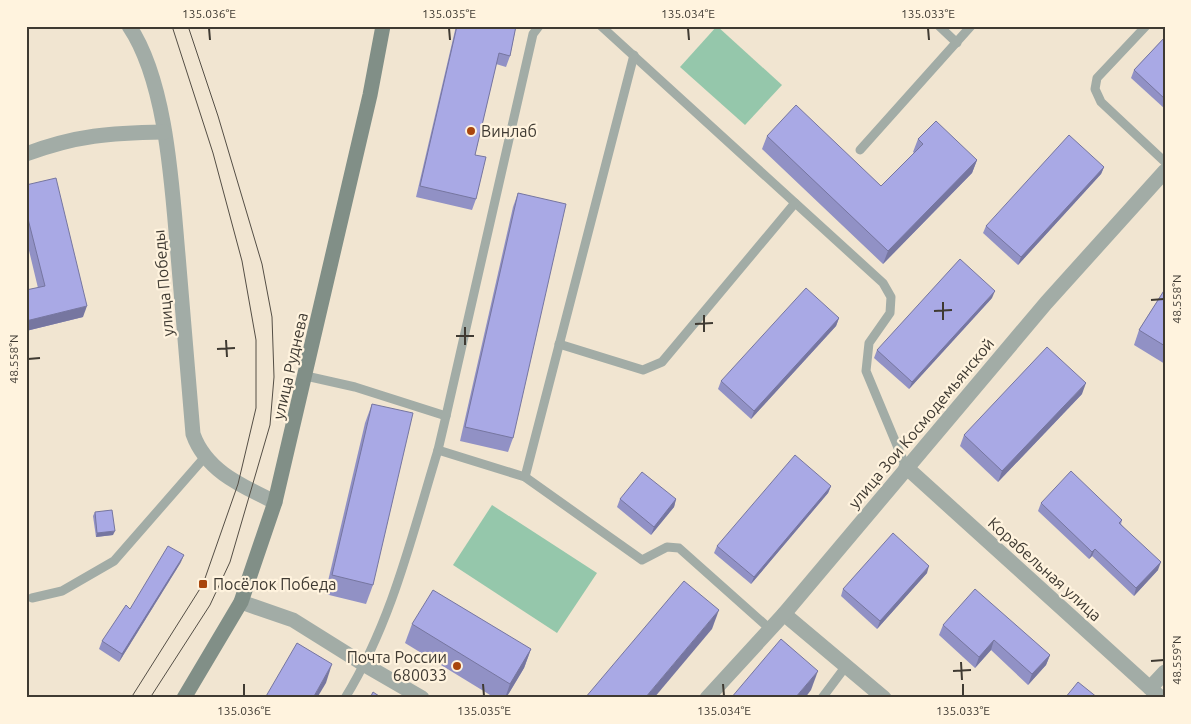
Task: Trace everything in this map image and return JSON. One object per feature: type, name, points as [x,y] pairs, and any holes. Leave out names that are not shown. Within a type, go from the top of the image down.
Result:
[{"type":"main road","name":"улица Руднева","points":[[184,698],[241,602],[275,502],[306,376],[370,95],[383,26]]},
{"type":"street","name":"улица Победы","points":[[129,26],[141,44],[164,132],[171,170],[193,434],[204,458],[238,484],[275,502]]},
{"type":"street","points":[[26,154],[59,142],[91,135],[164,132]]},
{"type":"street","name":"улица Зои Космодемьянской","points":[[706,698],[784,614],[1046,303],[1165,172]]},
{"type":"street","name":"Корабельная улица","points":[[906,467],[1156,693]]},
{"type":"street","points":[[241,602],[293,620],[422,698]]},
{"type":"street","points":[[784,614],[884,698]]},
{"type":"street","points":[[1156,693],[1165,672]]},
{"type":"lane","points":[[345,698],[365,665],[392,602],[438,450],[533,34],[539,26]]},
{"type":"lane","points":[[601,26],[883,283],[892,297],[890,313],[869,343],[866,371],[906,467]]},
{"type":"lane","points":[[939,26],[957,43]]},
{"type":"lane","points":[[860,150],[972,26]]},
{"type":"lane","points":[[1146,26],[1097,78],[1094,89],[1102,102],[1165,162]]},
{"type":"lane","points":[[525,476],[634,55]]},
{"type":"lane","points":[[559,344],[643,370],[662,362],[795,203]]},
{"type":"lane","points":[[306,376],[355,387],[446,416]]},
{"type":"lane","points":[[438,450],[525,476],[642,560],[667,547],[679,548],[770,629]]},
{"type":"lane","points":[[32,598],[62,591],[114,561],[204,458]]},
{"type":"lane","points":[[822,698],[846,666]]},
{"type":"green space","points":[[717,26],[782,85],[745,125],[680,67]]},
{"type":"green space","points":[[492,505],[597,573],[557,633],[453,565]]},
{"type":"building","points":[[457,26],[516,26],[510,56],[499,53],[475,155],[486,157],[476,199],[420,186]]},
{"type":"building","points":[[1165,37],[1165,99],[1134,70]]},
{"type":"building","points":[[796,105],[881,186],[923,144],[918,139],[936,121],[977,160],[888,251],[767,136]]},
{"type":"building","points":[[1069,135],[1104,167],[1021,257],[986,226]]},
{"type":"building","points":[[56,178],[87,306],[26,321],[26,290],[45,286],[26,211],[26,185]]},
{"type":"building","points":[[518,193],[566,204],[513,438],[465,427]]},
{"type":"building","points":[[960,259],[995,291],[912,382],[877,350]]},
{"type":"building","points":[[806,288],[839,318],[754,411],[721,381]]},
{"type":"building","points":[[1165,289],[1165,346],[1139,330]]},
{"type":"building","points":[[1047,347],[1086,383],[1002,471],[964,435]]},
{"type":"building","points":[[372,404],[413,413],[373,585],[332,575]]},
{"type":"building","points":[[795,455],[831,486],[754,577],[717,546]]},
{"type":"building","points":[[1071,471],[1122,520],[1119,523],[1161,562],[1136,588],[1095,549],[1092,552],[1041,503]]},
{"type":"building","points":[[642,472],[676,499],[654,527],[620,499]]},
{"type":"building","points":[[112,510],[115,531],[97,533],[95,512]]},
{"type":"building","points":[[893,533],[929,566],[880,621],[843,589]]},
{"type":"building","points":[[168,546],[184,555],[122,654],[102,641],[126,605],[130,609]]},
{"type":"building","points":[[684,581],[719,610],[645,698],[585,698]]},
{"type":"building","points":[[975,589],[1050,655],[1032,674],[994,640],[979,657],[943,625]]},
{"type":"building","points":[[433,590],[531,649],[510,684],[412,624]]},
{"type":"building","points":[[781,639],[818,671],[795,698],[731,698]]},
{"type":"building","points":[[297,643],[332,664],[313,698],[265,698]]},
{"type":"building","points":[[1078,682],[1098,698],[1065,698]]},
{"type":"building","points":[[373,692],[382,698],[370,698]]},
{"type":"tram line","points":[[131,698],[203,584],[238,484],[256,408],[256,340],[242,261],[213,153],[172,26]]},
{"type":"tram line","points":[[150,698],[210,605],[230,562],[270,425],[274,377],[272,317],[262,264],[218,116],[188,26]]},
{"type":"place","name":"Винлаб","points":[[471,131]]},
{"type":"place","name":"Посёлок Победа","points":[[203,584]]},
{"type":"place","name":"Почта России 680033","points":[[457,666]]}]
